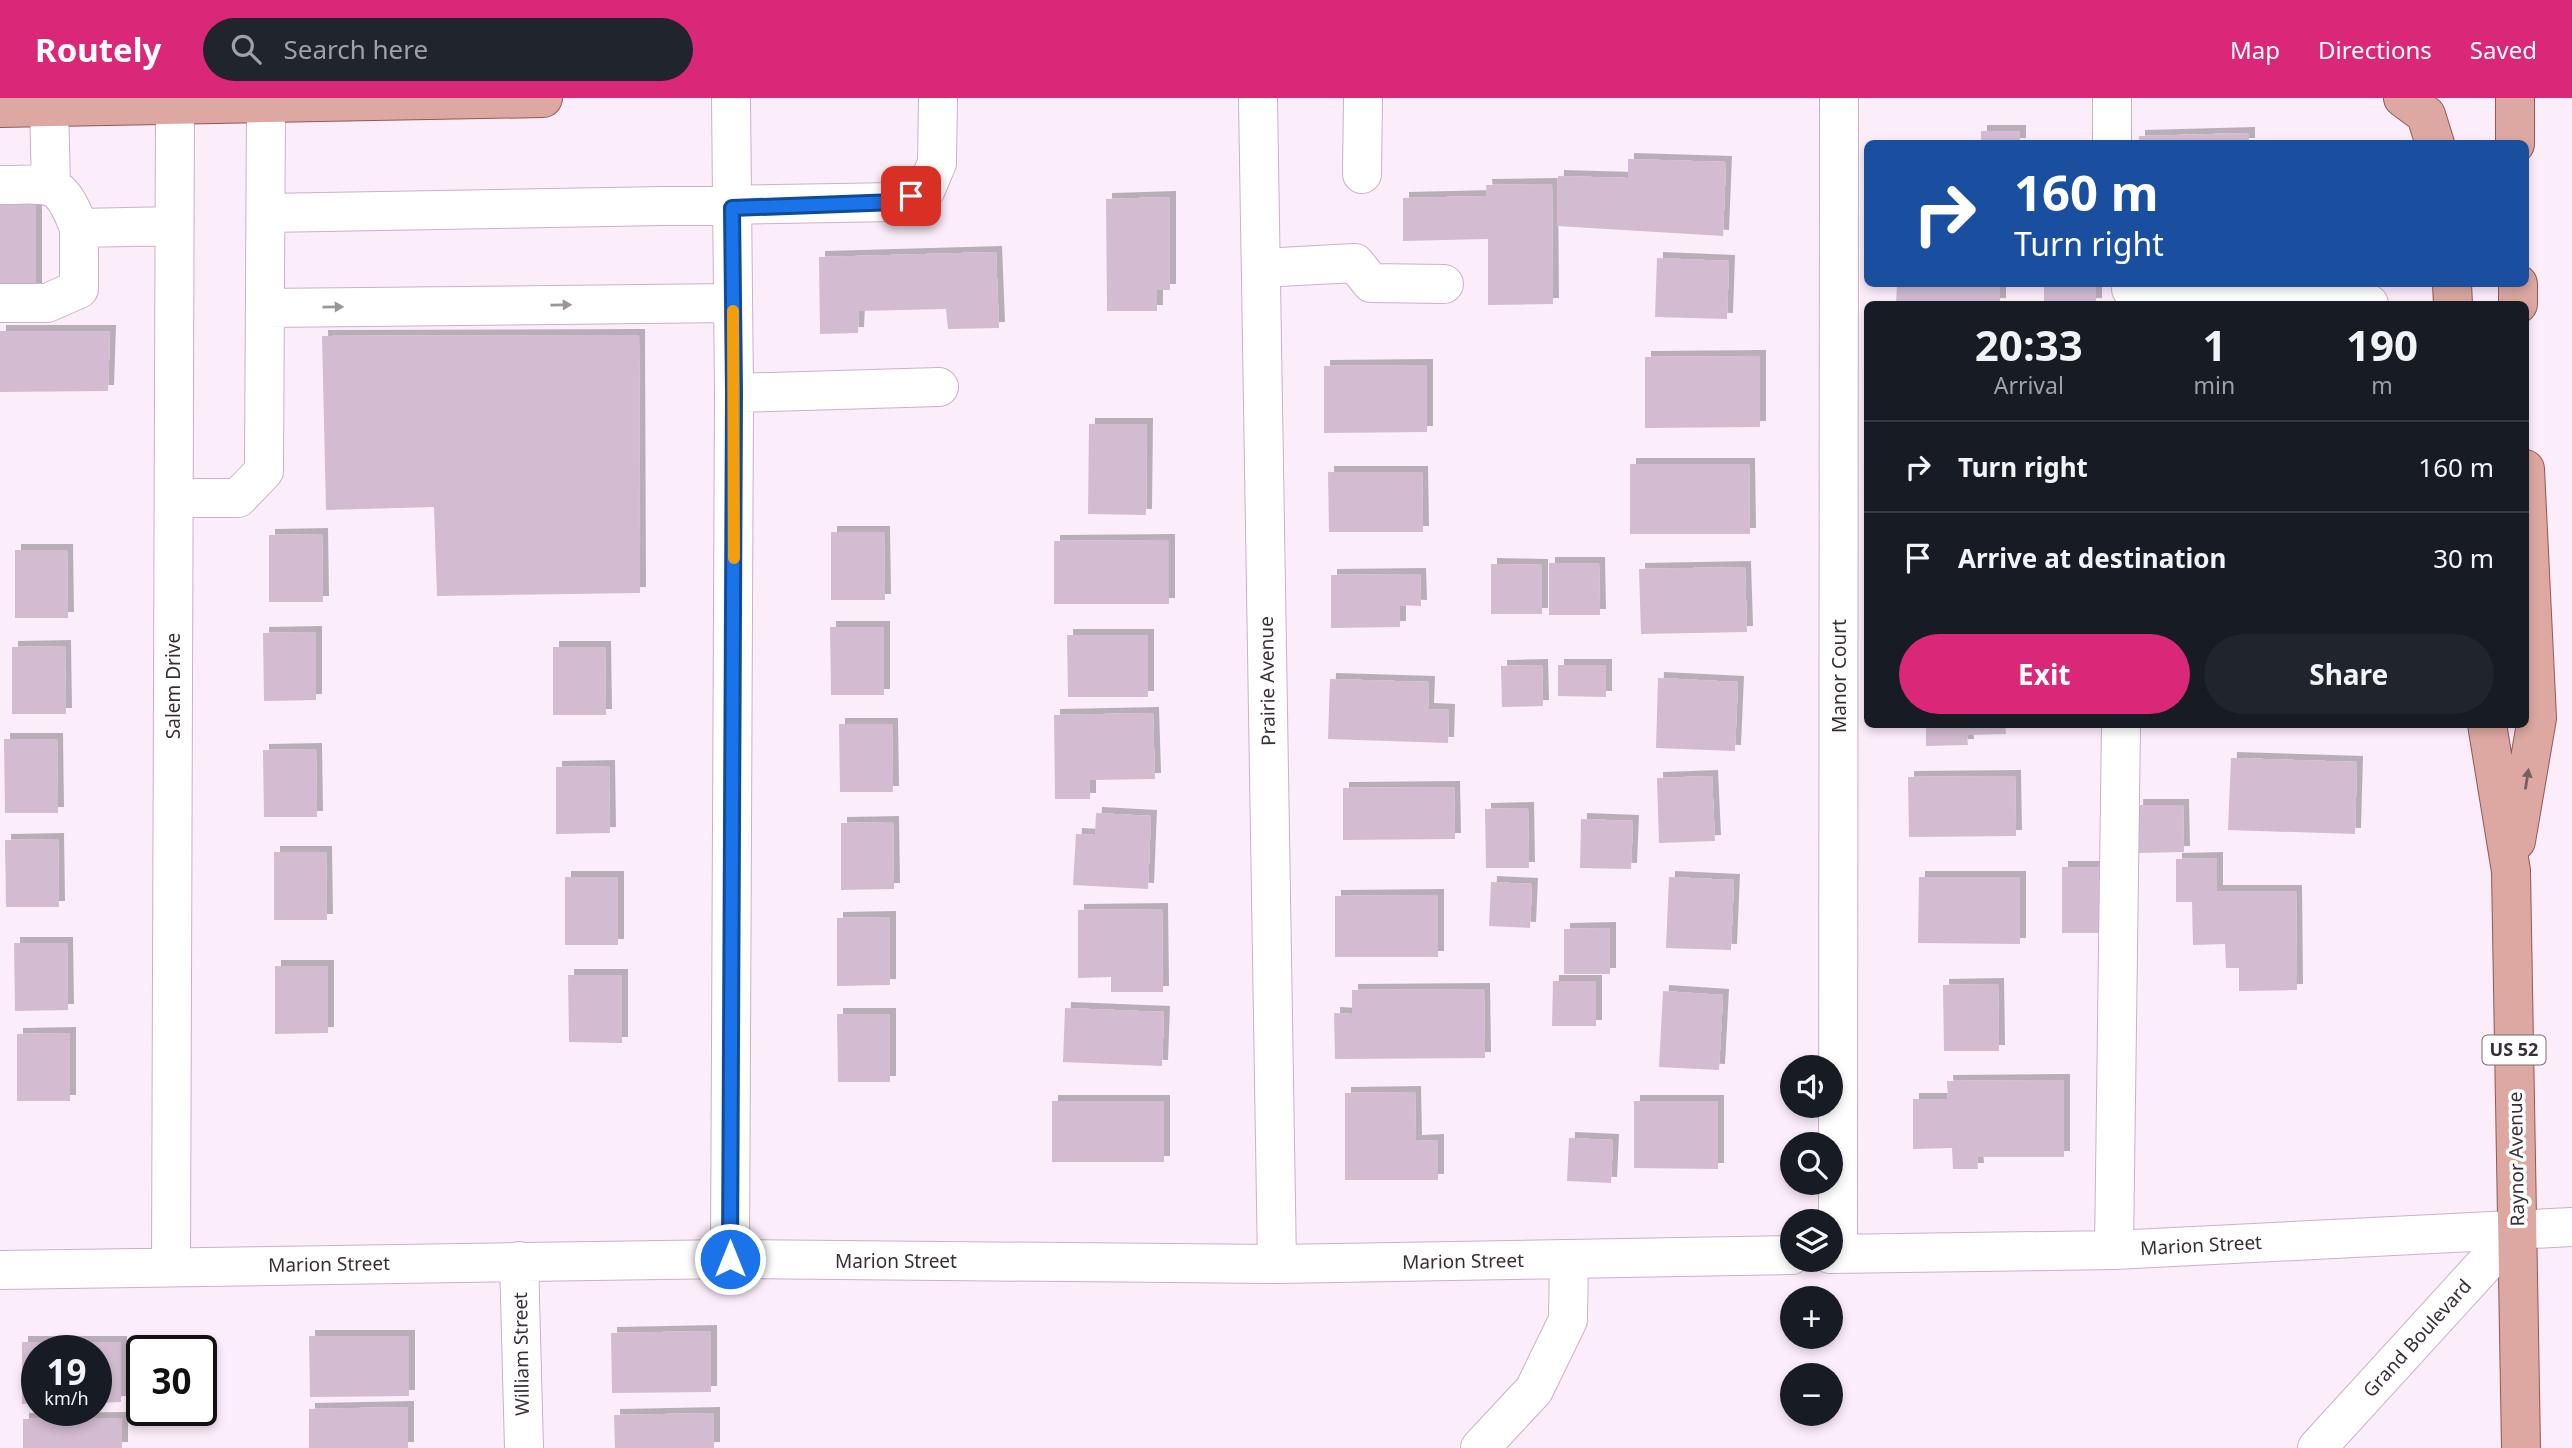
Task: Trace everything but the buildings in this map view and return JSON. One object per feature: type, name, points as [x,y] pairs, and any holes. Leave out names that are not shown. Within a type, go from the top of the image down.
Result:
[{"type":"main road","points":[[0,108],[67,104],[175,105],[248,101],[543,98]]},
{"type":"main road","points":[[2403,98],[2426,115],[2434,140]]},
{"type":"main road","points":[[2444,98],[2446,140]]},
{"type":"main road","points":[[2515,98],[2515,140]]},
{"type":"main road","name":"Raynor Avenue","points":[[2511,871],[2537,718],[2529,552]]},
{"type":"main road","name":"Raynor Avenue","points":[[2488,728],[2511,871],[2521,1448]]},
{"type":"street","points":[[730,1259],[734,393],[731,98]]},
{"type":"street","points":[[266,213],[732,208],[896,202],[926,189],[937,163],[938,98]]},
{"type":"street","name":"Prairie Avenue","points":[[1258,98],[1277,1264]]},
{"type":"street","points":[[1362,174],[1363,98]]},
{"type":"street","name":"Manor Court","points":[[1834,1209],[1839,98]]},
{"type":"street","points":[[2112,98],[2112,140]]},
{"type":"street","points":[[174,498],[238,498],[264,471],[266,213],[248,101]]},
{"type":"street","points":[[51,185],[67,104]]},
{"type":"street","name":"Salem Drive","points":[[171,1266],[175,105]]},
{"type":"street","points":[[0,185],[51,185],[64,194],[79,228],[79,289],[47,303],[0,303]]},
{"type":"street","points":[[79,228],[174,226]]},
{"type":"street","points":[[1261,268],[1355,263],[1371,283],[1444,284]]},
{"type":"street","points":[[2129,292],[2281,287]]},
{"type":"street","points":[[2345,287],[2365,301]]},
{"type":"street","points":[[265,308],[733,303]]},
{"type":"street","points":[[734,393],[939,387]]},
{"type":"street","points":[[2114,1250],[2121,728]]},
{"type":"street","name":"Marion Street","points":[[1843,1254],[2114,1250],[2572,1227]]},
{"type":"street","name":"Grand Boulevard","points":[[2317,1448],[2517,1228]]},
{"type":"street","name":"Marion Street","points":[[0,1270],[730,1259],[1277,1264],[1780,1255]]},
{"type":"street","points":[[1480,1448],[1534,1390],[1568,1320],[1569,1259]]},
{"type":"street","name":"William Street","points":[[519,1261],[524,1448]]},
{"type":"slow traffic","points":[[733,311],[734,558]]},
{"type":"route","points":[[730,1259],[734,393],[732,208],[896,202],[911,196]]}]
